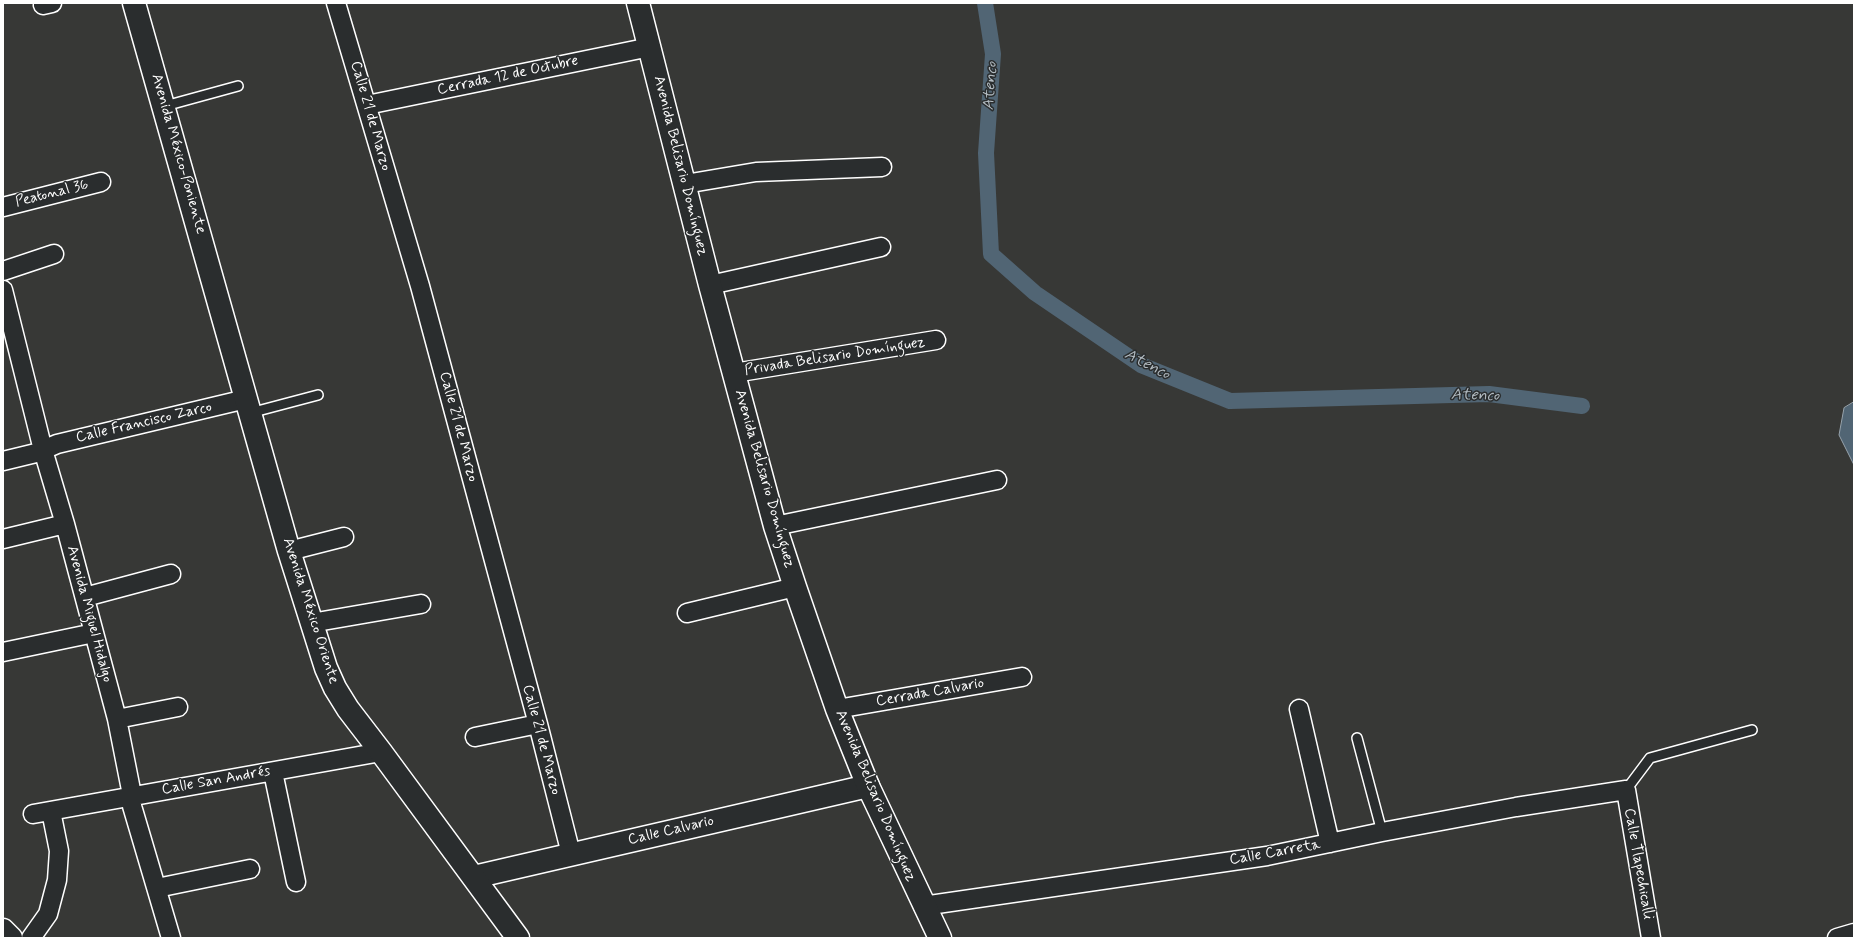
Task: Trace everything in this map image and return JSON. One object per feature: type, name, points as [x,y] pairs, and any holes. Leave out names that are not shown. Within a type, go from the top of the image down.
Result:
[{"type":"main road","name":"Avenida México-Poniente","points":[[134,3],[165,106],[220,305]]},
{"type":"main road","name":"Avenida Belisario Domínguez","points":[[638,3],[710,285],[775,526],[837,708],[868,786],[923,906],[940,938]]},
{"type":"main road","name":"Avenida México Oriente","points":[[220,305],[311,623],[326,668],[335,688],[348,709],[518,938]]},
{"type":"main road","name":"Calle Calvario","points":[[474,877],[868,786]]},
{"type":"main road","points":[[3,930],[11,938]]},
{"type":"street","name":"Calle 21 de Marzo","points":[[336,3],[420,286],[538,724],[571,854]]},
{"type":"street","name":"Cerrada 12 de Octubre","points":[[366,105],[650,47]]},
{"type":"street","points":[[685,184],[756,172],[882,167]]},
{"type":"street","name":"Peatonal 36","points":[[3,207],[101,182]]},
{"type":"street","points":[[710,285],[881,247]]},
{"type":"street","points":[[3,271],[54,254]]},
{"type":"street","name":"Avenida Miguel Hidalgo","points":[[3,290],[43,450],[66,524],[117,719],[132,795],[132,806],[171,938]]},
{"type":"street","name":"Privada Belisario Domínguez","points":[[734,373],[936,340]]},
{"type":"street","name":"Calle Francisco Zarco","points":[[3,461],[43,450],[57,444],[248,406]]},
{"type":"street","points":[[775,526],[997,480]]},
{"type":"street","points":[[3,539],[66,524]]},
{"type":"street","points":[[290,551],[344,537]]},
{"type":"street","points":[[85,597],[171,574]]},
{"type":"street","points":[[687,612],[795,587]]},
{"type":"street","points":[[311,623],[421,604]]},
{"type":"street","points":[[3,652],[94,633]]},
{"type":"street","name":"Cerrada Calvario","points":[[837,708],[1022,678]]},
{"type":"street","points":[[117,719],[178,707]]},
{"type":"street","points":[[1299,709],[1330,843]]},
{"type":"street","points":[[475,737],[538,724]]},
{"type":"street","name":"Calle San Andrés","points":[[33,814],[132,795],[381,752]]},
{"type":"street","points":[[272,772],[296,882]]},
{"type":"street","name":"Calle Carreta","points":[[923,906],[1267,856],[1382,832],[1516,807],[1626,790]]},
{"type":"street","name":"Calle Tlapechicalli","points":[[1626,790],[1651,938]]},
{"type":"street","points":[[31,938],[48,914],[57,880],[59,851],[51,811]]},
{"type":"street","points":[[157,888],[250,869]]},
{"type":"street","points":[[1837,938],[1854,933]]},
{"type":"lane","points":[[165,106],[238,86]]},
{"type":"lane","points":[[248,406],[318,395]]},
{"type":"lane","points":[[1626,790],[1650,758],[1752,730]]},
{"type":"lane","points":[[1357,738],[1382,832]]},
{"type":"water","points":[[1854,402],[1854,465],[1839,435],[1844,408]]},
{"type":"waterway","name":"Atenco","points":[[985,3],[993,54],[986,153],[991,254],[1035,293],[1141,365],[1230,401],[1489,394],[1582,406]]}]
